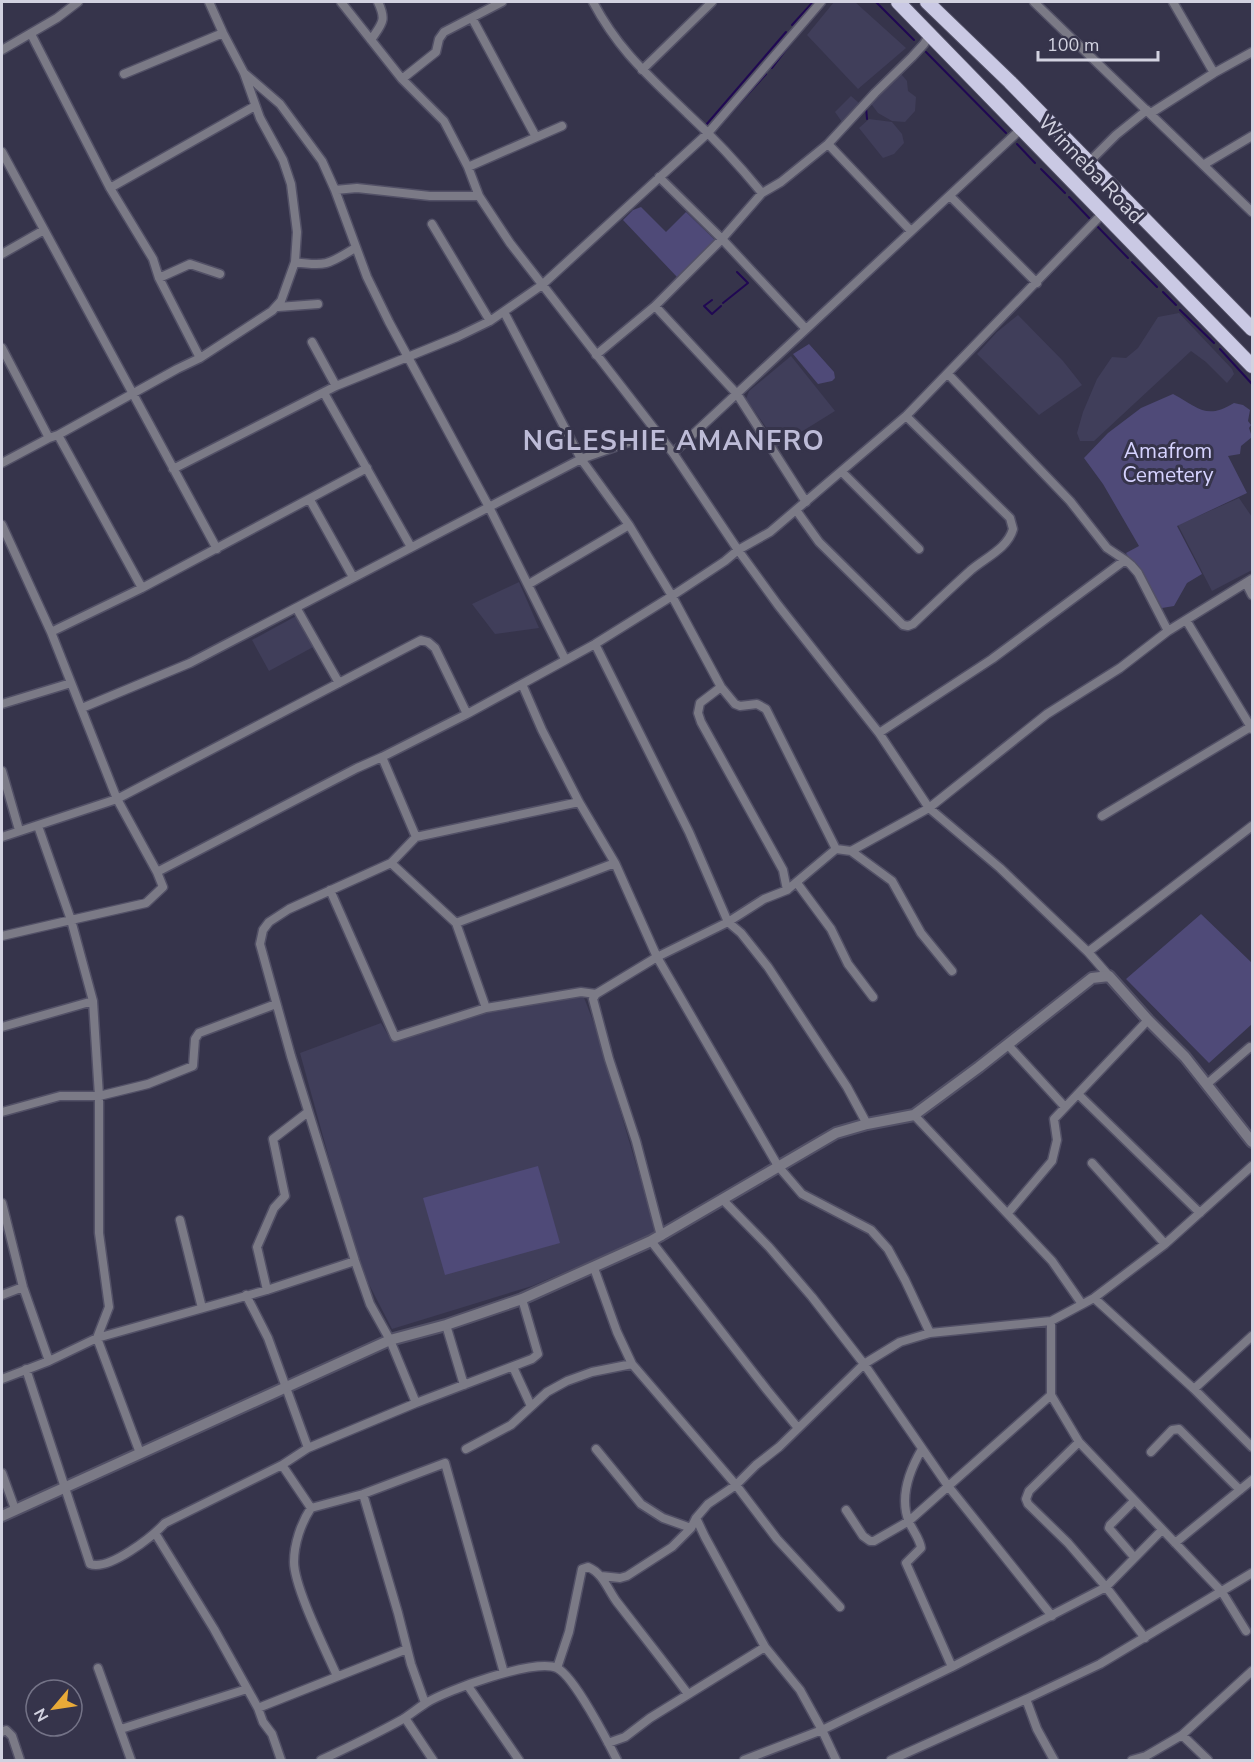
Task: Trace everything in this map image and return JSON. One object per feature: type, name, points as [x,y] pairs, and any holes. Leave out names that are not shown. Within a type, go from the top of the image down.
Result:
[{"type":"highway","name":"Winneba Road","points":[[898,2],[1252,366]]},
{"type":"highway","name":"Winneba Road","points":[[927,2],[1010,82],[1252,329]]},
{"type":"highway","points":[[1213,326],[1231,308]]},
{"type":"street","points":[[2,50],[57,18],[78,2]]},
{"type":"street","points":[[208,2],[244,73],[255,106],[283,160],[291,184],[297,232],[295,262],[278,307]]},
{"type":"street","points":[[341,2],[402,79],[444,122],[468,166],[479,196],[510,243],[673,453],[778,605],[879,733],[928,808],[1000,868],[1088,952],[1148,1020],[1185,1057],[1252,1142]]},
{"type":"street","points":[[371,40],[384,20],[378,2]]},
{"type":"street","points":[[402,79],[436,52],[439,39],[444,32],[501,2]]},
{"type":"street","points":[[593,2],[617,42],[642,70],[708,133],[762,193]]},
{"type":"street","points":[[642,70],[712,2]]},
{"type":"street","points":[[173,469],[336,386],[458,337],[490,321],[542,285],[708,133],[821,2]]},
{"type":"street","points":[[1034,2],[1252,212]]},
{"type":"street","points":[[1173,2],[1214,73]]},
{"type":"street","points":[[472,18],[536,137]]},
{"type":"street","points":[[124,74],[223,33]]},
{"type":"street","points":[[31,34],[110,188],[153,259],[159,278],[200,358]]},
{"type":"street","points":[[596,355],[655,306],[722,240],[762,193],[781,182],[828,144],[874,93],[912,57],[930,34]]},
{"type":"street","points":[[1088,163],[1116,135],[1149,112],[1252,52]]},
{"type":"street","points":[[244,73],[280,105],[322,161],[367,277],[489,507],[566,659]]},
{"type":"street","points":[[110,188],[255,106]]},
{"type":"street","points":[[468,166],[562,126]]},
{"type":"street","points":[[673,453],[1022,128]]},
{"type":"street","points":[[1203,165],[1252,136]]},
{"type":"street","points":[[828,144],[911,231]]},
{"type":"street","points":[[2,152],[217,549]]},
{"type":"street","points":[[659,177],[806,329]]},
{"type":"street","points":[[335,190],[357,188],[430,196],[479,196]]},
{"type":"street","points":[[950,196],[1037,283]]},
{"type":"street","points":[[157,872],[357,768],[382,758],[467,714],[595,644],[672,596],[738,550],[770,532],[906,416],[1104,212]]},
{"type":"street","points":[[432,224],[490,321]]},
{"type":"street","points":[[2,254],[44,230]]},
{"type":"street","points":[[295,262],[317,266],[326,264],[355,248]]},
{"type":"street","points":[[159,278],[190,264],[220,274]]},
{"type":"street","points":[[2,463],[200,358],[278,307],[318,304]]},
{"type":"street","points":[[655,306],[737,394],[806,502]]},
{"type":"street","points":[[504,312],[581,459],[629,525],[672,596],[721,687],[735,704],[740,706],[757,704],[766,709],[836,849]]},
{"type":"street","points":[[312,342],[336,386]]},
{"type":"street","points":[[2,348],[49,438]]},
{"type":"street","points":[[948,374],[1070,501],[1107,548],[1125,560],[1138,573],[1168,631]]},
{"type":"street","points":[[324,393],[411,547]]},
{"type":"street","points":[[796,510],[819,542],[903,625],[913,624],[1008,540],[1013,529],[1010,518],[906,416]]},
{"type":"street","points":[[82,708],[190,663],[581,459],[657,432]]},
{"type":"street","points":[[58,435],[142,588]]},
{"type":"street","points":[[51,632],[142,588],[367,468]]},
{"type":"street","points":[[842,472],[919,549]]},
{"type":"street","points":[[310,500],[353,577]]},
{"type":"street","points":[[2,525],[51,632],[117,799],[163,887],[146,903],[2,936]]},
{"type":"street","points":[[529,584],[629,525]]},
{"type":"street","points":[[879,733],[992,659],[1125,560]]},
{"type":"street","points":[[798,1428],[767,1390],[656,1239],[636,1141],[593,999],[596,994],[657,957],[728,922],[764,899],[797,884],[836,849],[851,850],[928,808],[1047,714],[1110,674],[1168,631],[1249,581],[1252,595]]},
{"type":"street","points":[[297,609],[339,683]]},
{"type":"street","points":[[1102,816],[1252,727],[1186,620]]},
{"type":"street","points":[[2,837],[117,799],[421,640],[435,648],[467,714]]},
{"type":"street","points":[[595,644],[689,832],[728,922],[741,933],[768,967],[847,1087],[867,1124]]},
{"type":"street","points":[[2,704],[71,683]]},
{"type":"street","points":[[522,684],[542,730],[579,802],[615,863],[657,957],[778,1166],[802,1194],[871,1230],[888,1249],[930,1333]]},
{"type":"street","points":[[721,687],[700,703],[698,713],[783,870],[787,890]]},
{"type":"street","points":[[382,758],[416,837]]},
{"type":"street","points":[[2,771],[19,830]]},
{"type":"street","points":[[416,1403],[390,1341],[370,1304],[355,1261],[276,1004],[260,944],[263,930],[269,922],[289,909],[391,862],[416,837],[579,802]]},
{"type":"street","points":[[38,826],[70,920],[93,1001],[99,1096],[99,1233],[109,1307],[96,1338],[140,1453]]},
{"type":"street","points":[[1088,952],[1252,826]]},
{"type":"street","points":[[851,850],[892,881],[921,933],[951,971]]},
{"type":"street","points":[[391,862],[456,923],[486,1008]]},
{"type":"street","points":[[456,923],[615,863]]},
{"type":"street","points":[[797,884],[831,929],[848,964],[873,997]]},
{"type":"street","points":[[330,890],[394,1037],[486,1008],[580,992],[596,994]]},
{"type":"street","points":[[2,1516],[390,1341],[522,1299],[594,1268],[656,1239],[836,1133],[914,1115],[1008,1045],[1092,978],[1109,976]]},
{"type":"street","points":[[2,1027],[93,1001]]},
{"type":"street","points":[[2,1112],[60,1096],[99,1096],[148,1084],[183,1071],[193,1066],[195,1039],[199,1033],[276,1004]]},
{"type":"street","points":[[1008,1214],[1052,1161],[1057,1140],[1054,1119],[1148,1020]]},
{"type":"street","points":[[1008,1045],[1065,1107]]},
{"type":"street","points":[[1207,1084],[1242,1052],[1252,1048]]},
{"type":"street","points":[[1078,1094],[1200,1213]]},
{"type":"street","points":[[267,1290],[257,1247],[274,1208],[285,1196],[273,1139],[308,1112]]},
{"type":"street","points":[[914,1115],[1052,1261],[1082,1304]]},
{"type":"street","points":[[1092,1163],[1165,1244]]},
{"type":"street","points":[[601,1576],[620,1578],[627,1576],[672,1547],[691,1528],[708,1504],[736,1485],[779,1447],[864,1364],[900,1342],[930,1333],[1051,1321],[1094,1298],[1165,1244],[1252,1166]]},
{"type":"street","points":[[722,1199],[784,1264],[864,1364],[948,1486],[1052,1616]]},
{"type":"street","points":[[2,1203],[23,1287],[49,1361]]},
{"type":"street","points":[[180,1220],[202,1308]]},
{"type":"street","points":[[2,1379],[49,1361],[96,1338],[267,1290],[355,1261]]},
{"type":"street","points":[[594,1268],[616,1332],[632,1365],[736,1485],[777,1539],[840,1607]]},
{"type":"street","points":[[2,1295],[23,1287]]},
{"type":"street","points":[[246,1295],[268,1338],[308,1448]]},
{"type":"street","points":[[1094,1298],[1194,1389],[1252,1446]]},
{"type":"street","points":[[26,1369],[90,1564],[96,1567],[134,1548],[155,1533],[165,1522],[282,1465],[308,1448],[416,1403],[532,1359],[538,1354],[522,1299]]},
{"type":"street","points":[[1051,1321],[1051,1395],[1079,1442],[1222,1592],[1246,1631]]},
{"type":"street","points":[[446,1325],[464,1385]]},
{"type":"street","points":[[1194,1389],[1252,1336]]},
{"type":"street","points":[[466,1449],[511,1425],[547,1392],[567,1381],[592,1372],[632,1365]]},
{"type":"street","points":[[513,1367],[531,1406]]},
{"type":"street","points":[[846,1510],[863,1536],[874,1541],[909,1521],[1051,1395]]},
{"type":"street","points":[[1151,1452],[1172,1430],[1179,1429],[1240,1490]]},
{"type":"street","points":[[1079,1442],[1029,1491],[1026,1499],[1028,1504],[1068,1543],[1106,1587],[1145,1638]]},
{"type":"street","points":[[596,1449],[641,1503],[663,1518],[691,1528]]},
{"type":"street","points":[[922,1449],[907,1477],[906,1508],[921,1548],[906,1563],[939,1632],[952,1667]]},
{"type":"street","points":[[338,1676],[309,1610],[294,1562],[304,1518],[311,1508],[363,1494],[445,1463],[504,1673]]},
{"type":"street","points":[[282,1465],[311,1508]]},
{"type":"street","points":[[2,1473],[15,1509]]},
{"type":"street","points":[[1175,1544],[1252,1480]]},
{"type":"street","points":[[363,1494],[407,1649],[425,1703]]},
{"type":"street","points":[[1134,1501],[1108,1528],[1134,1557]]},
{"type":"street","points":[[696,1518],[765,1647],[800,1690],[836,1761]]},
{"type":"street","points":[[744,1761],[822,1730],[952,1667],[1106,1587],[1162,1530]]},
{"type":"street","points":[[155,1533],[214,1629],[258,1708],[263,1722],[272,1734],[281,1761]]},
{"type":"street","points":[[557,1668],[569,1632],[582,1569],[588,1567],[601,1576],[617,1601],[688,1694]]},
{"type":"street","points":[[891,1761],[1100,1664],[1252,1573]]},
{"type":"street","points":[[608,1743],[625,1737],[650,1718],[765,1647]]},
{"type":"street","points":[[258,1708],[407,1649]]},
{"type":"street","points":[[321,1761],[405,1718],[425,1703],[529,1666],[557,1668],[566,1676],[594,1715],[617,1761]]},
{"type":"street","points":[[98,1668],[131,1761]]},
{"type":"street","points":[[1132,1761],[1146,1756],[1182,1735],[1252,1671]]},
{"type":"street","points":[[468,1686],[519,1761]]},
{"type":"street","points":[[121,1729],[246,1689]]},
{"type":"street","points":[[1026,1699],[1037,1729],[1054,1761]]},
{"type":"street","points":[[405,1718],[433,1761]]},
{"type":"street","points":[[2,1732],[9,1732],[20,1761]]},
{"type":"street","points":[[1182,1735],[1208,1761]]},
{"type":"shaded area","points":[[834,2],[855,2],[906,48],[858,89],[807,35]]},
{"type":"shaded area","points":[[894,75],[902,75],[907,81],[908,91],[916,97],[915,111],[905,122],[892,121],[878,113],[872,105],[871,98]]},
{"type":"shaded area","points":[[851,96],[859,103],[842,122],[835,112]]},
{"type":"shaded area","points":[[869,119],[892,122],[902,134],[904,143],[894,154],[883,158],[859,128]]},
{"type":"shaded area","points":[[1179,313],[1232,369],[1234,374],[1231,378],[1227,383],[1191,351],[1094,441],[1080,441],[1077,433],[1083,412],[1097,379],[1112,357],[1126,358],[1138,348],[1158,317]]},
{"type":"shaded area","points":[[1018,315],[1063,361],[1082,385],[1039,415],[977,354],[997,332]]},
{"type":"shaded area","points":[[791,356],[835,411],[777,447],[746,399],[749,391]]},
{"type":"shaded area","points":[[1239,498],[1252,517],[1252,570],[1212,591],[1178,525]]},
{"type":"shaded area","points":[[519,582],[539,628],[495,634],[472,604]]},
{"type":"shaded area","points":[[298,615],[315,646],[269,671],[252,640]]},
{"type":"shaded area","points":[[583,995],[595,1026],[658,1232],[532,1286],[392,1329],[358,1263],[300,1053],[381,1023],[391,1040],[449,1018]]},
{"type":"green space","points":[[641,207],[666,232],[686,212],[715,240],[677,277],[623,220],[633,210]]},
{"type":"green space","points":[[809,344],[834,372],[835,378],[832,381],[818,384],[793,354]]},
{"type":"green space","name":"Amafrom Cemetery","points":[[1173,394],[1196,407],[1209,411],[1216,411],[1234,403],[1243,405],[1250,410],[1248,421],[1251,425],[1249,428],[1252,437],[1241,446],[1240,454],[1228,456],[1247,493],[1177,526],[1202,574],[1187,583],[1174,606],[1162,608],[1126,553],[1139,546],[1103,484],[1084,458],[1108,433],[1141,408]]},
{"type":"green space","points":[[1201,914],[1252,963],[1252,1024],[1209,1063],[1126,979]]},
{"type":"green space","points":[[538,1166],[560,1243],[445,1275],[423,1198]]},
{"type":"waterway","points":[[792,25],[813,2]]},
{"type":"waterway","points":[[876,2],[914,40]]},
{"type":"waterway","points":[[706,125],[786,32]]},
{"type":"waterway","points":[[772,68],[794,39]]},
{"type":"waterway","points":[[926,52],[1006,133]]},
{"type":"waterway","points":[[718,127],[766,74]]},
{"type":"waterway","points":[[866,107],[867,119]]},
{"type":"waterway","points":[[1017,144],[1035,163]]},
{"type":"waterway","points":[[1041,169],[1065,193]]},
{"type":"waterway","points":[[1069,197],[1092,221]]},
{"type":"waterway","points":[[1096,225],[1128,258]]},
{"type":"waterway","points":[[1132,262],[1157,287]]},
{"type":"waterway","points":[[723,303],[748,283],[737,272]]},
{"type":"waterway","points":[[1163,292],[1176,305]]},
{"type":"waterway","points":[[712,300],[704,306],[712,314],[721,306]]},
{"type":"waterway","points":[[1180,310],[1214,343]]},
{"type":"waterway","points":[[1220,349],[1252,384]]},
{"type":"district","name":"NGLESHIE AMANFRO","points":[[674,441]]}]
